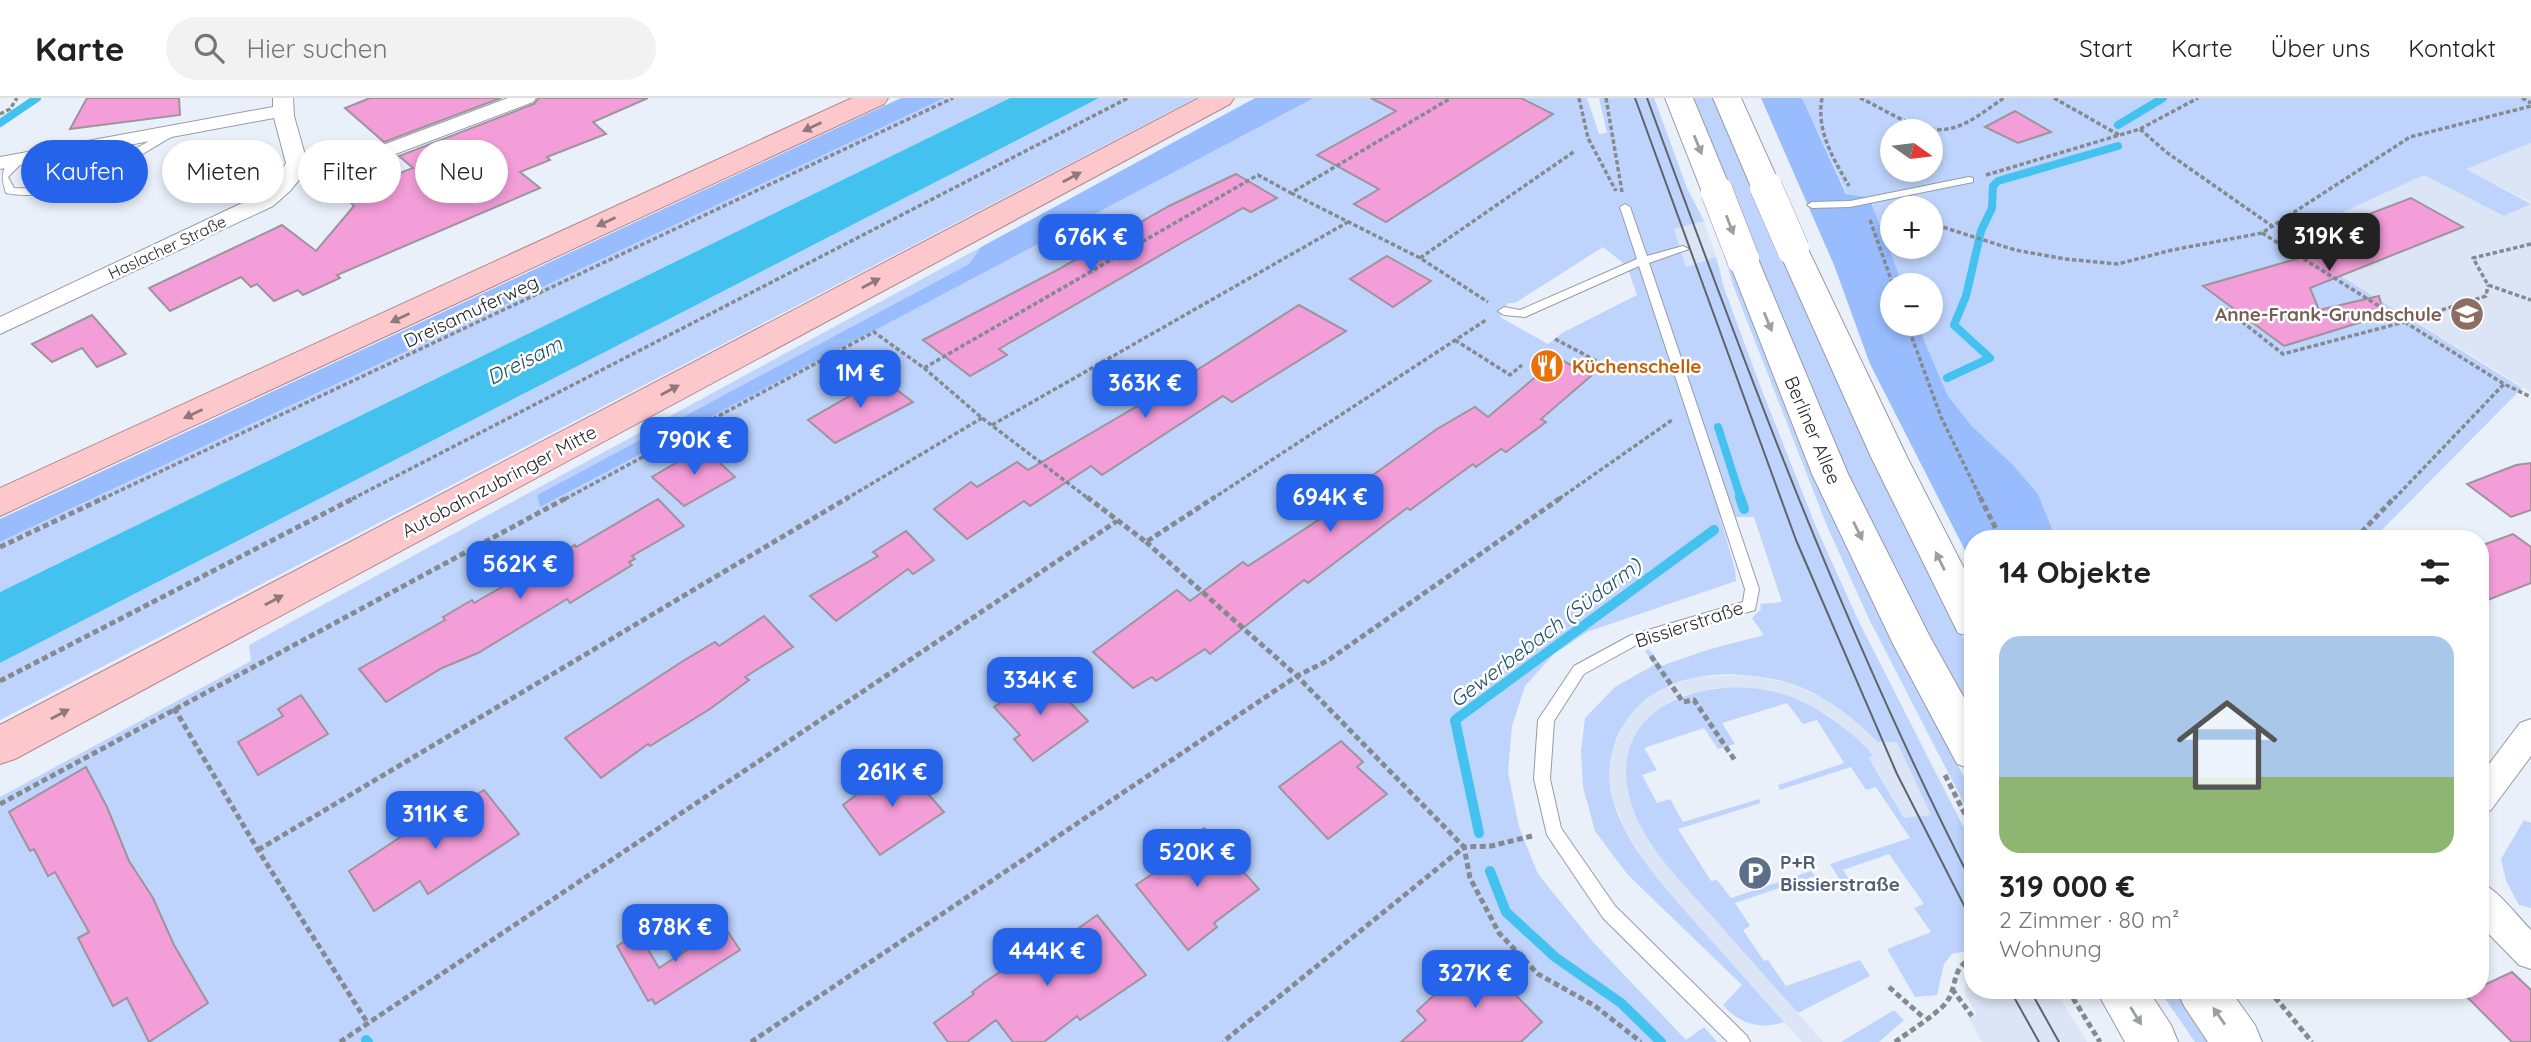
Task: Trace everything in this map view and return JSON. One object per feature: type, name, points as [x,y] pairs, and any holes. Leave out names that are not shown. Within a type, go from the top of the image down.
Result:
[{"type":"highway","points":[[0,503],[874,98]]},
{"type":"highway","name":"Autobahnzubringer Mitte","points":[[0,746],[1220,98]]},
{"type":"main road","name":"Berliner Allee","points":[[1679,98],[1830,474],[1913,644],[1964,736]]},
{"type":"main road","points":[[1727,98],[1883,446],[1964,606]]},
{"type":"main road","points":[[2126,999],[2153,1042]]},
{"type":"main road","points":[[2207,999],[2237,1042]]},
{"type":"street","points":[[118,140],[282,105],[298,155],[296,169],[354,163],[501,102],[526,98]]},
{"type":"street","points":[[0,163],[21,159]]},
{"type":"street","name":"Haslacher Straße","points":[[0,326],[265,201],[285,186],[296,169]]},
{"type":"street","points":[[2489,788],[2531,732]]},
{"type":"street","points":[[2489,911],[2531,953]]},
{"type":"lane","points":[[148,145],[180,128]]},
{"type":"lane","points":[[21,159],[7,170],[3,177],[4,184],[10,191],[21,192]]},
{"type":"lane","points":[[1812,205],[1863,202],[1969,180]]},
{"type":"lane","points":[[1625,207],[1645,260],[1691,409]]},
{"type":"lane","points":[[1504,311],[1521,314],[1645,260],[1683,249]]},
{"type":"lane","name":"Bissierstraße","points":[[1691,409],[1730,517],[1752,589],[1750,606],[1636,639],[1579,670],[1546,720],[1542,779],[1553,830],[1609,912],[1741,1042]]},
{"type":"path","points":[[0,114],[10,108],[17,98]]},
{"type":"path","name":"Dreisamuferweg","points":[[0,547],[953,98]]},
{"type":"path","points":[[0,681],[1128,98]]},
{"type":"path","points":[[1291,192],[1451,98]]},
{"type":"path","points":[[1579,98],[1588,138],[1625,207]]},
{"type":"path","points":[[1606,98],[1625,207]]},
{"type":"path","points":[[1822,98],[1818,110],[1821,128],[1848,185],[1863,202],[1889,273]]},
{"type":"path","points":[[1860,98],[1915,123],[1944,130],[1967,121],[2004,98]]},
{"type":"path","points":[[2054,98],[2120,136]]},
{"type":"path","points":[[1969,180],[2140,129],[2199,98]]},
{"type":"path","points":[[2522,98],[2531,104]]},
{"type":"path","points":[[1943,227],[2001,246],[2065,259],[2118,264],[2172,250],[2262,233],[2410,137],[2531,104]]},
{"type":"path","points":[[2140,129],[2166,152],[2272,226]]},
{"type":"path","points":[[1420,258],[1575,151]]},
{"type":"path","points":[[924,368],[1258,175],[1420,258],[1504,311],[1455,340],[1146,542]]},
{"type":"path","points":[[992,425],[1348,222]]},
{"type":"path","points":[[2262,233],[2504,384],[2531,397]]},
{"type":"path","points":[[2236,310],[2227,310],[2283,354],[2404,322],[2486,296],[2488,285],[2473,258],[2531,244]]},
{"type":"path","points":[[2488,285],[2531,300]]},
{"type":"path","points":[[0,804],[874,332],[1146,542],[1297,676],[1464,847],[1470,878],[1499,933],[1538,974],[1595,1006],[1640,1042]]},
{"type":"path","points":[[1911,336],[1941,417],[1997,530]]},
{"type":"path","points":[[1555,338],[1610,368]]},
{"type":"path","points":[[1455,340],[1510,375],[1522,365]]},
{"type":"path","points":[[2364,530],[2504,384]]},
{"type":"path","points":[[751,1042],[1297,676],[1327,661],[1659,427],[1691,409]]},
{"type":"path","points":[[258,850],[982,418]]},
{"type":"path","points":[[344,1041],[367,1022],[1117,521]]},
{"type":"path","points":[[1647,650],[1683,702],[1694,700],[1736,762]]},
{"type":"path","points":[[174,708],[258,850],[367,1022]]},
{"type":"path","points":[[1223,1042],[1464,847],[1491,846],[1553,830]]},
{"type":"path","points":[[1895,1042],[1948,1001],[1964,962]]},
{"type":"path","points":[[1889,986],[1924,1018]]},
{"type":"path","points":[[1951,989],[1972,1016]]},
{"type":"path","points":[[2074,999],[2100,1042]]},
{"type":"path","points":[[2276,999],[2312,1042]]},
{"type":"shaded area","points":[[901,98],[945,98],[0,542],[0,519]]},
{"type":"shaded area","points":[[945,98],[1010,98],[0,592],[0,542]]},
{"type":"shaded area","points":[[1099,98],[1196,98],[0,720],[0,663]]},
{"type":"shaded area","points":[[1255,98],[1314,98],[540,507],[537,495],[969,264],[981,247]]},
{"type":"shaded area","points":[[1314,98],[1587,98],[1599,134],[1607,133],[1599,98],[1654,98],[1687,188],[1704,221],[1674,229],[1686,267],[1716,257],[1723,285],[1759,383],[1816,527],[1858,620],[1964,828],[1964,952],[1952,954],[1944,964],[1937,995],[1915,997],[1887,949],[1931,932],[1914,908],[1924,904],[1889,854],[1843,870],[1856,890],[1848,893],[1830,864],[1910,838],[1876,787],[1866,790],[1851,767],[1780,790],[1778,785],[1844,763],[1817,720],[1803,724],[1787,703],[1722,723],[1735,744],[1718,749],[1704,728],[1644,748],[1657,770],[1642,775],[1657,803],[1670,799],[1683,822],[1759,799],[1761,803],[1678,829],[1711,881],[1717,880],[1731,898],[1811,871],[1815,876],[1735,903],[1750,926],[1743,930],[1764,961],[1768,960],[1786,986],[1860,960],[1870,976],[1798,1013],[1675,875],[1652,845],[1634,813],[1629,795],[1627,763],[1634,736],[1651,716],[1673,701],[1700,692],[1729,688],[1758,689],[1786,695],[1822,712],[1854,736],[1873,755],[1869,758],[1904,818],[1931,815],[1897,742],[1878,742],[1836,706],[1812,692],[1786,682],[1740,674],[1693,678],[1672,684],[1652,695],[1635,710],[1621,729],[1614,746],[1609,773],[1613,801],[1620,820],[1651,870],[1784,1022],[1751,1024],[1729,1012],[1723,1005],[1742,985],[1628,875],[1595,831],[1583,787],[1581,752],[1585,718],[1615,687],[1654,665],[1645,651],[1649,649],[1661,666],[1764,635],[1752,618],[1761,609],[1760,604],[1782,602],[1754,517],[1720,517],[1736,581],[1587,632],[1554,654],[1525,686],[1512,726],[1508,772],[1519,827],[1538,874],[1593,942],[1686,1040],[1704,1027],[1717,1042],[0,1042],[0,797],[251,661],[249,645],[981,247],[969,264],[537,495],[540,506]],"holes":[[[1603,247],[1627,266],[1637,295],[1562,333],[1548,344],[1500,317],[1508,303],[1515,303]]]},
{"type":"shaded area","points":[[1654,98],[1687,188],[1704,221],[1723,285],[1816,527],[1858,620],[1964,828],[1964,933],[1869,757],[1872,756],[1844,727],[1828,715],[1799,700],[1768,690],[1714,688],[1684,695],[1666,704],[1640,728],[1631,744],[1627,776],[1629,794],[1653,846],[1823,1042],[1802,1042],[1668,892],[1646,864],[1626,831],[1613,801],[1609,779],[1611,753],[1627,717],[1642,700],[1662,688],[1697,677],[1749,675],[1788,683],[1824,698],[1858,723],[1691,281],[1674,229]]},
{"type":"shaded area","points":[[1691,98],[1715,98],[1918,549],[1964,639],[1964,700],[1890,566],[1819,412]]},
{"type":"shaded area","points":[[1761,98],[1802,98],[1846,194],[1869,197],[1880,225],[1880,259],[1893,259],[1898,273],[1880,273],[1880,336],[1922,336],[1948,396],[1971,425],[2013,465],[2038,494],[2052,530],[1964,530],[1964,548],[1870,364],[1834,265]]},
{"type":"shaded area","points":[[1802,98],[2531,98],[2531,143],[2466,169],[2531,204],[2504,216],[2424,175],[2283,240],[2522,388],[2382,530],[2052,530],[2038,494],[2013,465],[1971,425],[1948,396],[1922,336],[1943,336],[1943,273],[1898,273],[1893,259],[1943,259],[1943,196],[1880,196],[1880,225],[1869,197],[1847,194]]},
{"type":"shaded area","points":[[2531,143],[2531,202],[2465,169]]},
{"type":"shaded area","name":"Anne-Frank-Grundschule","points":[[2424,175],[2504,216],[2531,204],[2531,392],[2283,240]]},
{"type":"shaded area","points":[[1729,253],[1807,456],[1846,547],[1964,777],[1964,803],[1869,619],[1827,526],[1733,285],[1724,254]]},
{"type":"shaded area","points":[[2524,820],[2531,823],[2531,908],[2519,905],[2506,881],[2501,859]]},
{"type":"shaded area","points":[[1968,999],[2061,999],[2087,1042],[1982,1042],[1968,1017],[1977,1015]]},
{"type":"shaded area","points":[[2165,999],[2184,999],[2213,1042],[2195,1042]]},
{"type":"shaded area","points":[[1894,1010],[1904,1020],[1879,1042],[1841,1042]]},
{"type":"water","name":"Dreisam","points":[[1010,98],[1099,98],[0,663],[0,592]]},
{"type":"building","points":[[87,98],[179,98],[180,115],[70,129]]},
{"type":"building","points":[[370,98],[501,98],[389,140],[382,140],[345,108]]},
{"type":"building","points":[[539,98],[648,98],[593,122],[606,134],[547,157],[550,160],[520,172],[540,188],[508,202],[508,140],[441,140],[534,104]]},
{"type":"building","points":[[1371,98],[1521,98],[1553,114],[1386,222],[1354,204],[1379,189],[1317,155],[1396,111]]},
{"type":"building","points":[[2015,111],[2051,132],[2018,143],[1985,127]]},
{"type":"building","points":[[415,150],[415,203],[505,203],[337,275],[340,278],[303,295],[298,290],[274,301],[257,284],[251,287],[241,277],[170,311],[149,288],[282,225],[316,251],[354,206],[351,203],[401,203],[401,173],[413,168],[401,155]]},
{"type":"building","points":[[1236,174],[1277,198],[1251,212],[1243,208],[1171,249],[999,349],[1007,355],[970,376],[923,340],[1059,269],[1169,206]]},
{"type":"building","points":[[2411,198],[2463,227],[2310,288],[2319,310],[2379,296],[2384,315],[2284,346],[2203,286],[2317,253],[2298,241]]},
{"type":"building","points":[[1387,256],[1431,281],[1393,307],[1350,279]]},
{"type":"building","points":[[1299,305],[1346,331],[1232,402],[1223,396],[1102,475],[1091,466],[1030,506],[1024,501],[967,539],[934,509],[971,482],[977,487],[1017,462],[1028,470],[1175,384]]},
{"type":"building","points":[[92,315],[126,354],[97,367],[82,348],[52,362],[32,344]]},
{"type":"building","points":[[1558,358],[1591,376],[1541,419],[1546,422],[1506,452],[1501,449],[1476,467],[1473,464],[1410,510],[1407,508],[1308,583],[1304,580],[1210,654],[1205,649],[1156,681],[1152,677],[1133,688],[1093,652],[1177,590],[1190,601],[1243,562],[1248,566],[1372,485],[1366,480],[1437,429],[1475,407],[1488,417]]},
{"type":"building","points":[[881,378],[913,402],[835,443],[808,420]]},
{"type":"building","points":[[703,447],[735,477],[684,506],[652,477]]},
{"type":"building","points":[[2531,463],[2531,510],[2511,517],[2467,484],[2516,465]]},
{"type":"building","points":[[658,499],[684,526],[632,556],[635,559],[629,562],[632,565],[570,603],[567,599],[478,653],[442,668],[386,702],[359,669],[445,620],[443,617],[472,600],[474,603]]},
{"type":"building","points":[[906,531],[934,560],[913,574],[908,569],[836,621],[810,596],[878,556],[873,552]]},
{"type":"building","points":[[2513,534],[2531,547],[2531,583],[2489,599],[2489,543]]},
{"type":"building","points":[[764,616],[793,647],[745,677],[749,680],[710,709],[650,746],[648,744],[601,778],[565,738],[683,661],[715,642],[719,646]]},
{"type":"building","points":[[1044,675],[1088,721],[1033,761],[1014,739],[1020,735],[994,707]]},
{"type":"building","points":[[301,695],[328,734],[258,775],[238,742],[283,716],[278,709]]},
{"type":"building","points":[[1341,741],[1363,762],[1357,767],[1387,794],[1328,839],[1279,787]]},
{"type":"building","points":[[900,762],[944,812],[880,855],[843,805]]},
{"type":"building","points":[[86,767],[107,807],[129,861],[153,898],[174,945],[208,1003],[149,1042],[127,998],[113,1006],[78,938],[89,932],[55,872],[48,876],[34,849],[30,851],[9,812]]},
{"type":"building","points":[[484,790],[519,834],[428,894],[420,881],[374,911],[349,871],[422,823],[424,826]]},
{"type":"building","points":[[1204,828],[1259,889],[1214,923],[1217,927],[1188,950],[1136,885],[1188,850],[1182,844]]},
{"type":"building","points":[[1097,915],[1146,975],[1080,1020],[1077,1016],[1044,1042],[1013,1042],[996,1020],[967,1042],[948,1042],[934,1023],[974,994],[972,992],[985,982],[1048,939],[1054,946]]},
{"type":"building","points":[[724,926],[740,950],[655,1004],[652,999],[648,1001],[617,946],[638,933],[659,968]]},
{"type":"building","points":[[1479,953],[1542,1022],[1521,1042],[1401,1042],[1426,1020],[1417,1011]]},
{"type":"building","points":[[2512,972],[2531,990],[2531,1042],[2512,1042],[2469,999],[2489,999],[2489,983]]},
{"type":"waterway","points":[[0,123],[37,98]]},
{"type":"waterway","name":"Gewerbebach (Südarm)","points":[[2118,125],[2163,98]]},
{"type":"waterway","name":"Gewerbebach (Südarm)","points":[[1947,378],[1990,358],[1954,325],[1966,296],[1981,231],[1992,208],[1993,186],[1998,181],[2118,146]]},
{"type":"waterway","name":"Gewerbebach (Südarm)","points":[[1718,427],[1741,499]]},
{"type":"waterway","name":"Gewerbebach (Südarm)","points":[[1740,497],[1744,509]]},
{"type":"waterway","name":"Gewerbebach (Südarm)","points":[[1479,833],[1455,720],[1714,530]]},
{"type":"waterway","name":"Gewerbebach (Südarm)","points":[[1490,871],[1506,912],[1555,957],[1621,1003],[1661,1042]]},
{"type":"tram line","points":[[1635,98],[1796,540],[1897,774],[1964,905]]},
{"type":"tram line","points":[[1647,98],[1759,397],[1838,593],[1880,690],[1964,867]]},
{"type":"tram line","points":[[2015,999],[2039,1042]]},
{"type":"tram line","points":[[2035,999],[2059,1042]]},
{"type":"place","name":"Anne-Frank-Grundschule","points":[[2467,314]]},
{"type":"place","name":"Küchenschelle","points":[[1547,366]]},
{"type":"place","name":"P+R Bissierstraße","points":[[1755,873]]}]
